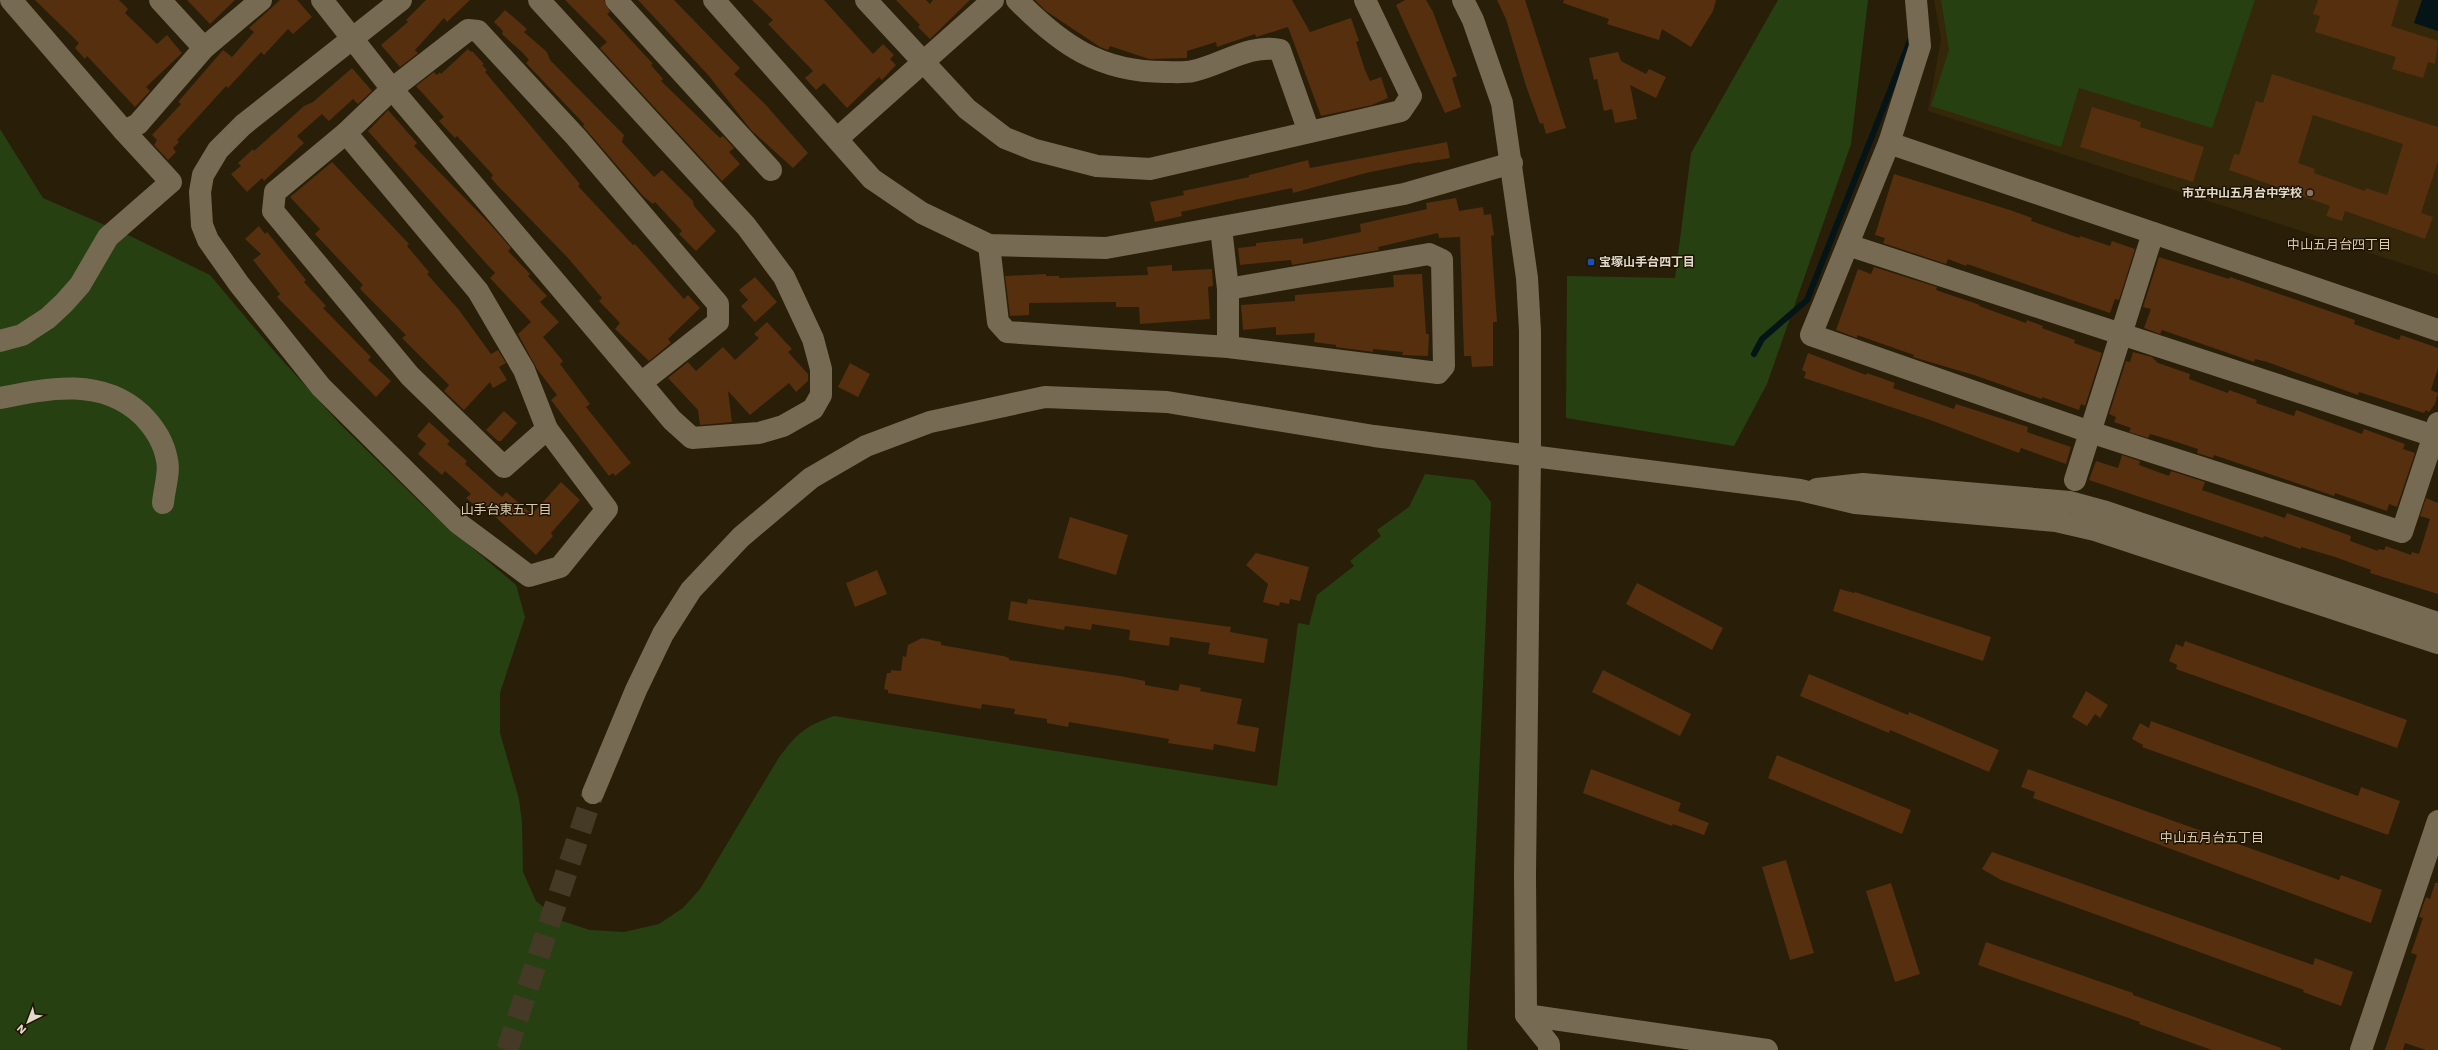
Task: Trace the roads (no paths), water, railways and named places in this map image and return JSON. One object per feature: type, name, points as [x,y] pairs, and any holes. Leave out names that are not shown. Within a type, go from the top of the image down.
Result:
[{"type":"street","points":[[0,341],[22,335],[48,318],[80,285],[108,237],[171,182],[124,131],[11,0]]},
{"type":"street","points":[[160,0],[204,48]]},
{"type":"street","points":[[124,131],[138,124],[204,48],[261,0]]},
{"type":"street","points":[[322,0],[392,89],[672,420],[692,438],[759,433],[783,426],[813,409],[821,395],[821,369],[813,340],[784,277],[741,220],[539,0]]},
{"type":"street","points":[[346,133],[478,291],[524,370],[546,429],[607,509],[560,567],[529,576],[458,523],[321,387],[239,284],[208,240],[202,225],[200,192],[203,175],[218,150],[243,125],[354,39],[401,0]]},
{"type":"street","points":[[616,0],[771,170]]},
{"type":"street","points":[[714,0],[838,138],[872,179],[922,213],[989,245],[1106,248],[1404,194],[1512,163]]},
{"type":"street","points":[[866,0],[967,109],[1005,138],[1035,150],[1097,166],[1150,169],[1401,111],[1411,96],[1365,0]]},
{"type":"street","points":[[838,138],[993,0]]},
{"type":"street","points":[[1017,0],[1046,30],[1086,56],[1116,66],[1153,72],[1192,71],[1267,47],[1280,50],[1309,132]]},
{"type":"street","points":[[1463,0],[1473,20],[1502,103],[1512,163],[1527,278],[1530,330],[1530,456],[1525,874],[1526,1015],[1550,1044],[1549,1050]]},
{"type":"street","points":[[1848,245],[2120,336],[2436,430],[2402,532],[2090,432],[1811,335],[1889,143],[1920,46],[1916,0]]},
{"type":"street","points":[[546,429],[504,467],[410,376],[273,211],[275,192],[346,133],[392,89],[468,30],[478,31],[576,137],[718,304],[718,322],[641,383]]},
{"type":"street","points":[[1889,143],[2438,330]]},
{"type":"street","points":[[1221,228],[1228,288],[1228,347]]},
{"type":"street","points":[[2075,480],[2153,233]]},
{"type":"street","points":[[989,245],[998,322],[1007,332],[1228,347],[1438,372],[1444,366],[1442,260],[1429,254],[1228,288]]},
{"type":"street","points":[[0,398],[35,391],[79,388],[102,391],[120,398],[135,408],[152,425],[159,437],[167,461],[163,502]]},
{"type":"street","points":[[593,793],[636,690],[663,634],[691,590],[741,537],[811,478],[866,446],[930,422],[1045,397],[1167,402],[1374,436],[1800,490],[1855,503],[2056,521],[2088,529],[2438,643]]},
{"type":"street","points":[[1800,490],[1863,484],[2070,502],[2103,511],[2438,623]]},
{"type":"street","points":[[2361,1050],[2438,821]]},
{"type":"street","points":[[1526,1015],[1767,1050]]},
{"type":"waterway","points":[[1754,354],[1762,339],[1807,300],[1911,38]]},
{"type":"tunnel","points":[[507,1050],[593,793]]},
{"type":"place","name":"市立中山五月台中学校","points":[[2310,193]]},
{"type":"place","name":"宝塚山手台四丁目","points":[[1591,262]]},
{"type":"district","name":"中山五月台四丁目","points":[[2339,244]]},
{"type":"district","name":"山手台東五丁目","points":[[506,509]]},
{"type":"district","name":"中山五月台五丁目","points":[[2212,837]]}]
